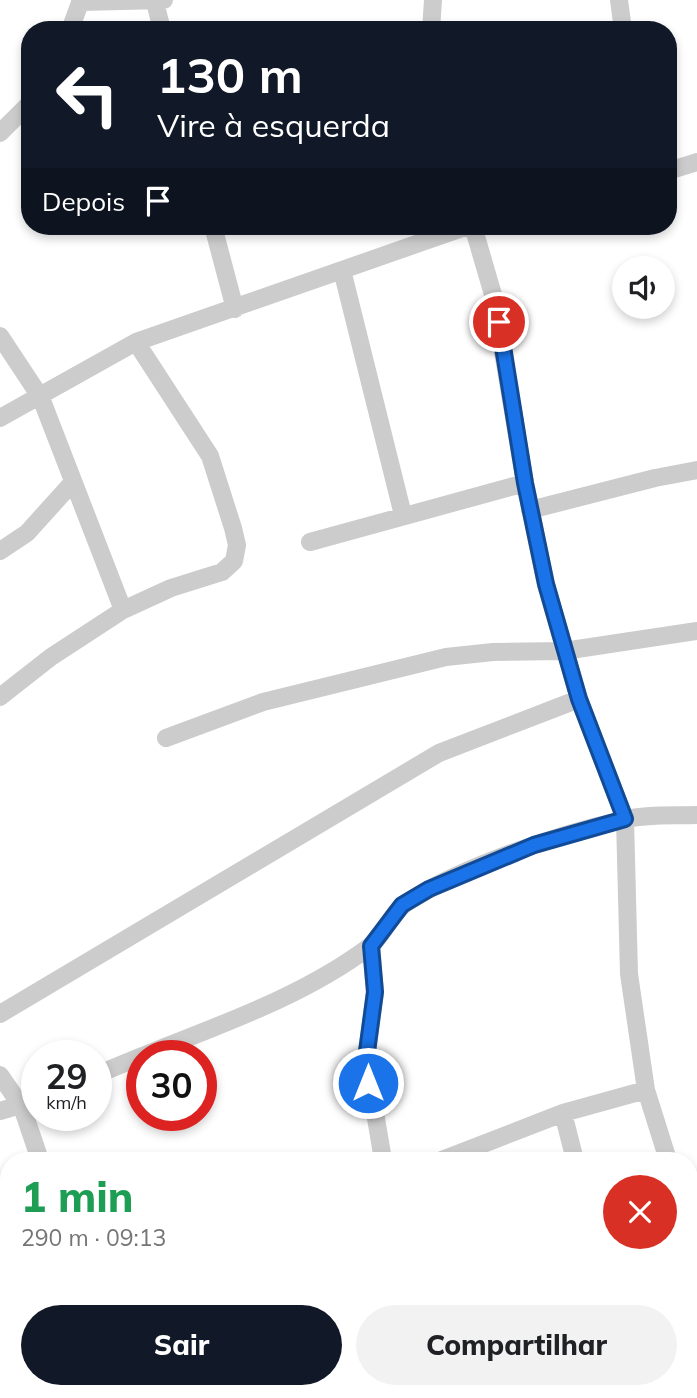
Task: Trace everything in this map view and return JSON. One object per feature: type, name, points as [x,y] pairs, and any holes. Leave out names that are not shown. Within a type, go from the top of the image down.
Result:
[{"type":"street","points":[[432,21],[433,0]]},
{"type":"street","points":[[619,0],[622,21]]},
{"type":"street","points":[[73,21],[80,1],[159,1],[161,21]]},
{"type":"street","points":[[0,132],[21,112]]},
{"type":"street","points":[[677,168],[697,162]]},
{"type":"street","points":[[216,235],[235,309]]},
{"type":"street","points":[[0,418],[41,398],[136,342],[445,235]]},
{"type":"street","points":[[474,235],[494,298],[530,510],[564,651],[579,699],[625,819],[629,974],[646,1090],[665,1152]]},
{"type":"street","points":[[342,270],[403,514]]},
{"type":"street","points":[[0,336],[41,398],[123,610]]},
{"type":"street","points":[[0,697],[51,657],[123,610],[171,588],[222,572],[234,561],[237,545],[210,456],[136,342]]},
{"type":"street","points":[[530,510],[655,478],[697,471]]},
{"type":"street","points":[[0,551],[27,533],[73,482]]},
{"type":"street","points":[[310,542],[403,514],[525,483]]},
{"type":"street","points":[[166,738],[263,702],[446,657],[494,652],[564,651],[697,631]]},
{"type":"street","points":[[0,1014],[439,753],[579,699]]},
{"type":"street","points":[[184,1040],[236,1020],[311,982],[371,946],[402,905],[429,889],[534,845],[625,819],[697,815]]},
{"type":"street","points":[[371,946],[375,992],[366,1059],[382,1152]]},
{"type":"street","points":[[0,1075],[21,1095]]},
{"type":"street","points":[[463,1152],[563,1113],[646,1090]]},
{"type":"street","points":[[0,1111],[21,1105]]},
{"type":"street","points":[[563,1113],[573,1152]]},
{"type":"street","points":[[34,1131],[38,1152]]},
{"type":"route","points":[[368,1083],[366,1059],[375,992],[371,946],[402,905],[429,889],[534,845],[625,819],[606,763],[579,699],[546,584],[525,483],[499,322]]}]
